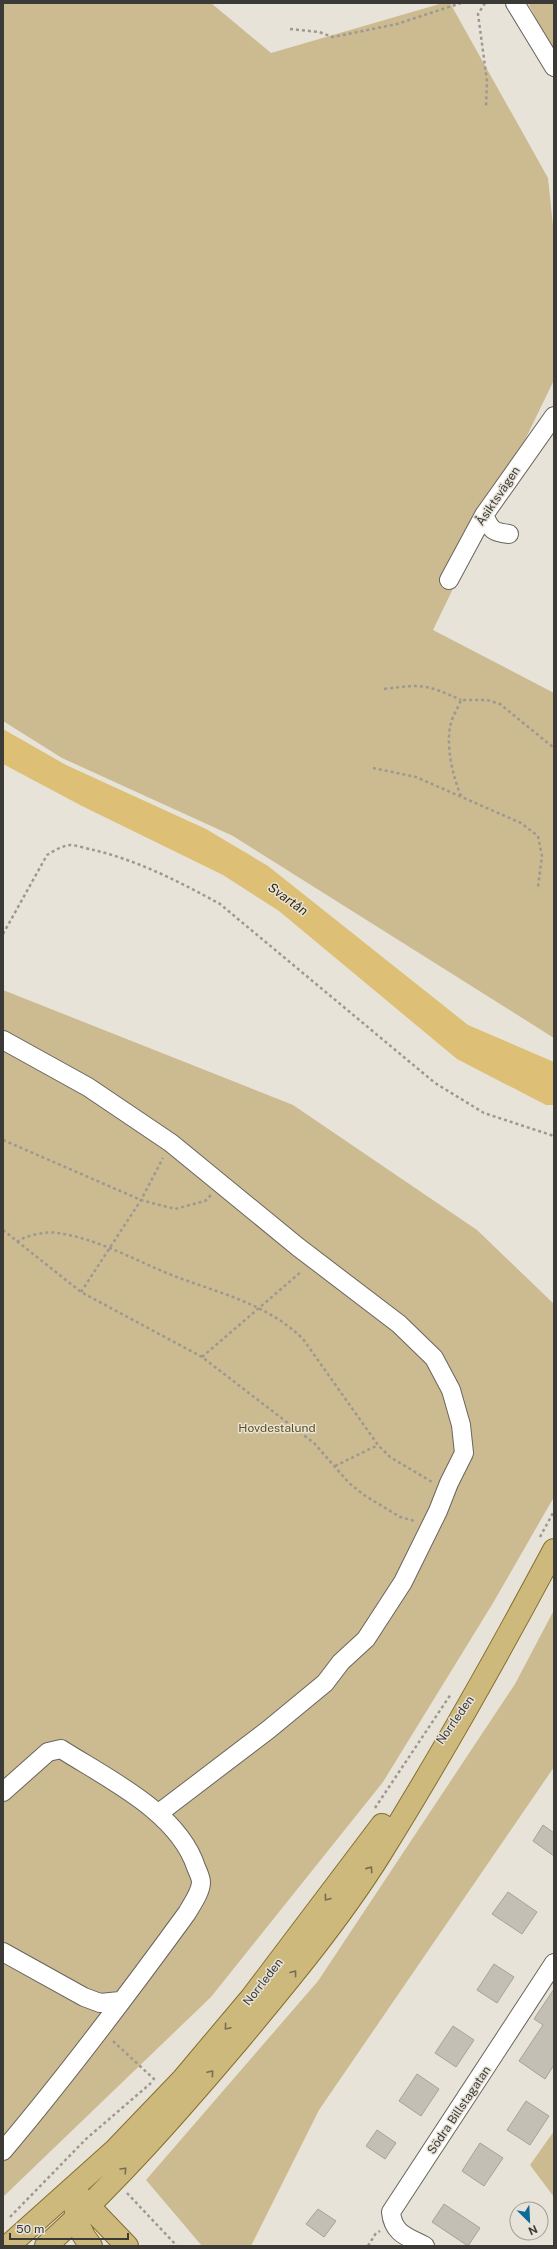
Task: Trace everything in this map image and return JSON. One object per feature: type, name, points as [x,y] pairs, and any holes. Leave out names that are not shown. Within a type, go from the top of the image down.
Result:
[{"type":"main road","name":"Norrleden","points":[[46,2246],[110,2185],[189,2099],[280,1991],[327,1930],[378,1858],[480,1684],[545,1547]]},
{"type":"main road","name":"Norrleden","points":[[8,2246],[73,2190],[136,2129],[183,2079],[252,1997],[368,1845],[480,1684]]},
{"type":"main road","points":[[109,2227],[110,2185]]},
{"type":"main road","points":[[73,2190],[83,2211],[82,2235],[91,2246]]},
{"type":"main road","points":[[83,2211],[109,2227],[127,2246]]},
{"type":"street","points":[[515,3],[554,67]]},
{"type":"street","name":"Åsiktsvägen","points":[[449,580],[484,515],[554,416]]},
{"type":"street","points":[[484,515],[490,527],[496,532],[509,534]]},
{"type":"street","points":[[3,1040],[88,1087],[171,1143],[315,1259],[399,1324],[434,1358],[451,1390],[462,1432],[464,1453],[431,1526],[403,1582],[366,1639],[341,1662],[325,1683],[268,1730],[159,1813]]},
{"type":"street","points":[[3,1792],[48,1752],[61,1749],[159,1813],[185,1846],[194,1861],[201,1882],[195,1899],[187,1913],[132,1989],[120,2001],[100,2030],[3,2150]]},
{"type":"street","points":[[3,1952],[84,1997],[100,2003],[120,2001]]},
{"type":"street","name":"Södra Billstagatan","points":[[425,2246],[400,2232],[392,2224],[391,2212],[554,1963]]},
{"type":"path","points":[[290,29],[320,32],[333,37],[397,24],[461,3]]},
{"type":"path","points":[[485,3],[478,14],[487,81],[486,107]]},
{"type":"path","points":[[384,689],[418,685],[433,687],[461,700],[487,700],[500,704],[554,748]]},
{"type":"path","points":[[461,700],[451,723],[450,750],[453,777],[462,797]]},
{"type":"path","points":[[373,768],[416,777],[521,823],[538,836],[542,856],[538,887]]},
{"type":"path","points":[[3,934],[47,855],[58,848],[71,845],[110,854],[144,866],[183,883],[220,904],[435,1082],[461,1101],[484,1113],[554,1136]]},
{"type":"path","points":[[3,1140],[141,1200],[175,1209],[205,1201],[222,1183]]},
{"type":"path","points":[[81,1292],[141,1200],[171,1143]]},
{"type":"path","points":[[3,1230],[81,1292],[202,1356],[314,1443],[349,1483],[381,1507],[400,1517],[431,1526]]},
{"type":"path","points":[[17,1242],[22,1238],[56,1232],[110,1248],[185,1280],[209,1287],[258,1308],[293,1329],[303,1339],[378,1445],[410,1470],[447,1489]]},
{"type":"path","points":[[202,1356],[315,1259]]},
{"type":"path","points":[[335,1466],[378,1445]]},
{"type":"path","points":[[545,1547],[554,1511]]},
{"type":"path","points":[[372,1812],[404,1767],[456,1687]]},
{"type":"path","points":[[100,2030],[132,2056],[155,2080]]},
{"type":"path","points":[[9,2218],[86,2139],[159,2076]]},
{"type":"path","points":[[110,2185],[177,2246]]},
{"type":"green space","points":[[3,3],[211,3],[271,53],[443,3],[450,3],[548,178],[554,235],[554,380],[433,630],[554,693],[554,1038],[233,836],[62,758],[3,721]]},
{"type":"green space","points":[[528,3],[554,3],[554,54]]},
{"type":"green space","name":"Hovdestalund","points":[[3,990],[293,1105],[477,1230],[554,1304],[554,1497],[493,1603],[383,1782],[211,1997],[3,2197]]},
{"type":"green space","points":[[554,1610],[554,1767],[319,2110],[251,2246],[202,2246],[146,2180],[318,1981],[515,1684]]},
{"type":"green space","points":[[554,2131],[554,2197],[530,2165]]},
{"type":"water","name":"Svartån","points":[[3,729],[66,765],[206,829],[268,866],[468,1025],[554,1062],[554,1105],[546,1105],[457,1059],[279,911],[223,875],[82,806],[3,764]]},
{"type":"building","points":[[543,1825],[554,1833],[554,1856],[533,1841]]},
{"type":"building","points":[[508,1892],[537,1912],[522,1934],[492,1914]]},
{"type":"building","points":[[494,1964],[514,1977],[497,2003],[477,1990]]},
{"type":"building","points":[[554,1989],[554,2065],[545,2079],[519,2061],[543,2025],[534,2019]]},
{"type":"building","points":[[453,2026],[474,2040],[456,2067],[435,2053]]},
{"type":"building","points":[[417,2074],[439,2089],[421,2116],[399,2101]]},
{"type":"building","points":[[526,2101],[549,2116],[530,2145],[507,2130]]},
{"type":"building","points":[[377,2130],[396,2143],[385,2159],[366,2146]]},
{"type":"building","points":[[480,2143],[503,2158],[484,2186],[462,2171]]},
{"type":"building","points":[[444,2204],[480,2228],[468,2246],[432,2222]]},
{"type":"building","points":[[318,2209],[336,2221],[324,2237],[306,2224]]}]
